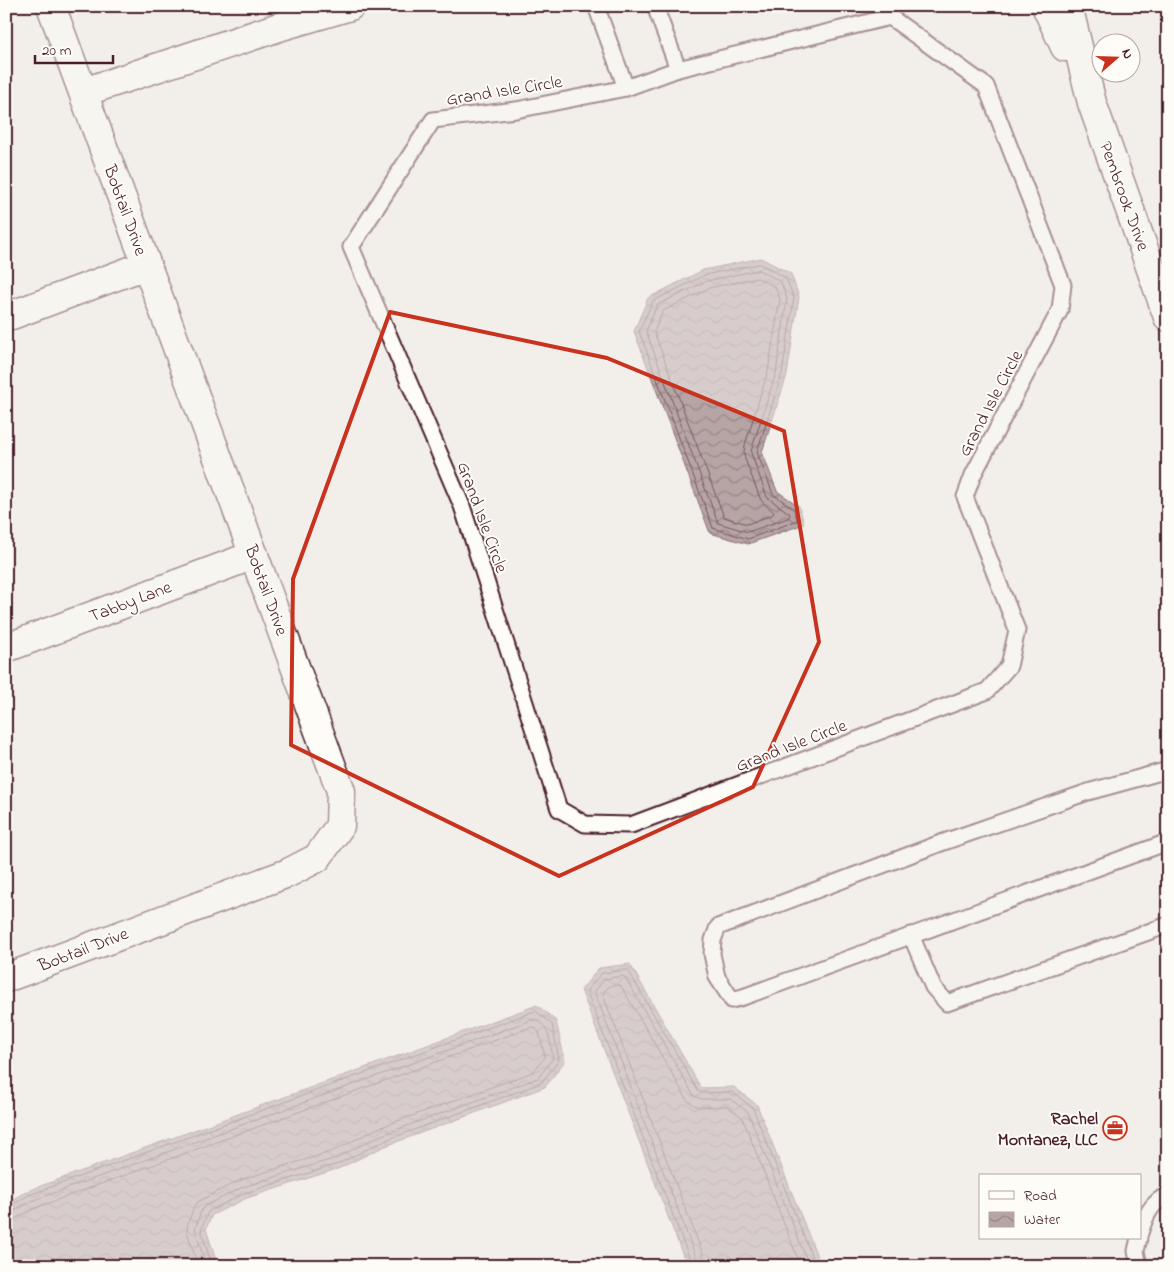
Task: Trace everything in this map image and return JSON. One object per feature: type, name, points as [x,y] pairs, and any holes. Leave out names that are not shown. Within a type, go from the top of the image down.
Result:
[{"type":"street","name":"Bobtail Drive","points":[[6,978],[288,873],[317,858],[340,826],[341,791],[51,6]]},
{"type":"street","points":[[84,92],[285,25],[350,6]]},
{"type":"street","name":"Pembrook Drive","points":[[1046,6],[1092,103]]},
{"type":"street","name":"Pembrook Drive","points":[[1068,6],[1092,103],[1168,317]]},
{"type":"street","points":[[6,316],[146,265]]},
{"type":"street","name":"Tabby Lane","points":[[6,648],[254,555]]},
{"type":"lane","points":[[596,6],[626,88]]},
{"type":"lane","points":[[655,6],[678,69]]},
{"type":"lane","name":"Grand Isle Circle","points":[[890,17],[986,86],[1063,285],[1060,310],[973,475],[965,497],[1017,630],[1010,666],[988,691],[631,825],[585,824],[559,809],[462,506],[351,247],[433,120],[516,110],[626,88],[678,69],[890,17]]},
{"type":"lane","points":[[1168,770],[1088,792],[941,843],[718,927],[713,940],[712,954],[717,977],[732,1000],[743,997],[1168,842]]},
{"type":"lane","points":[[911,935],[933,987],[947,1003],[1168,925]]},
{"type":"lane","points":[[1142,1227],[1148,1210],[1168,1195]]},
{"type":"lane","points":[[1138,1266],[1136,1251],[1139,1240]]},
{"type":"highlighted area","points":[[390,312],[607,358],[784,431],[819,642],[753,787],[559,876],[291,745],[293,579]]},
{"type":"water","points":[[761,258],[791,274],[799,297],[787,375],[762,452],[777,491],[799,506],[804,524],[748,544],[710,533],[634,331],[648,298],[703,270]]},
{"type":"water","points":[[630,964],[701,1088],[734,1087],[757,1105],[817,1256],[817,1266],[687,1266],[581,990],[599,968]]},
{"type":"water","points":[[537,1005],[556,1021],[565,1061],[545,1087],[383,1147],[340,1168],[247,1198],[212,1215],[206,1229],[218,1266],[6,1266],[6,1203],[27,1191]]},
{"type":"place","name":"Rachel Montanez, LLC","points":[[1115,1128]]}]
